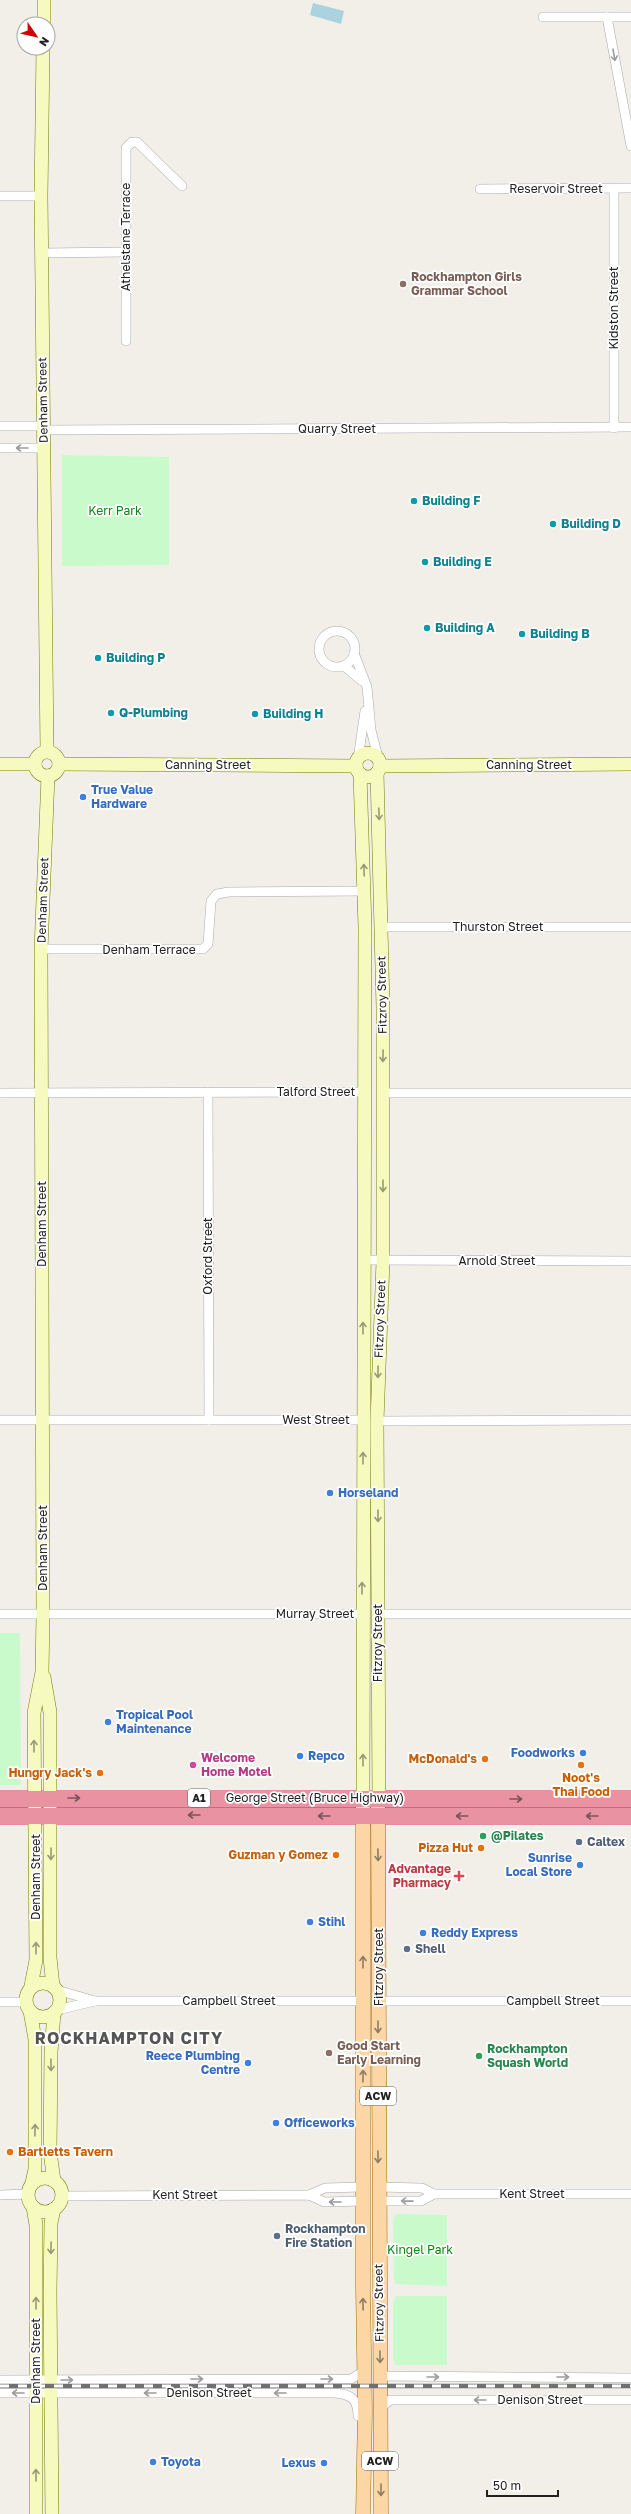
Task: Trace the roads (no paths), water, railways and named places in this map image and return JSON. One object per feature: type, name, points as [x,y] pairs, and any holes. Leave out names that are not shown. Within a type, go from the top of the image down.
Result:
[{"type":"highway","name":"George Street (Bruce Highway)","points":[[0,1799],[631,1799]]},
{"type":"highway","name":"George Street (Bruce Highway)","points":[[0,1816],[631,1816]]},
{"type":"main road","name":"Fitzroy Street","points":[[371,1799],[378,2001],[381,2514]]},
{"type":"main road","name":"Fitzroy Street","points":[[363,2514],[363,2000],[371,1816]]},
{"type":"main road","points":[[363,2000],[378,2001]]},
{"type":"main road","name":"Kent Street","points":[[362,2187],[378,2194]]},
{"type":"main road","name":"Kent Street","points":[[363,2201],[378,2194]]},
{"type":"street","points":[[44,0],[44,16]]},
{"type":"street","points":[[543,17],[631,17]]},
{"type":"street","points":[[607,17],[631,146]]},
{"type":"street","name":"Denham Street","points":[[44,56],[42,196],[47,751]]},
{"type":"street","name":"Athelstane Terrace","points":[[126,341],[126,148],[132,142],[138,142],[182,186]]},
{"type":"street","name":"Reservoir Street","points":[[480,189],[631,188]]},
{"type":"street","name":"Kidston Street","points":[[614,189],[614,428]]},
{"type":"street","points":[[0,196],[42,196]]},
{"type":"street","points":[[43,253],[126,252]]},
{"type":"street","name":"Quarry Street","points":[[0,426],[44,428],[631,427]]},
{"type":"street","points":[[0,448],[44,448]]},
{"type":"street","points":[[336,631],[346,634],[354,642],[354,653],[368,687],[371,730],[379,766],[371,777],[358,766],[365,712],[364,685],[360,677],[344,666],[332,666],[322,658],[320,647],[325,636],[336,631]]},
{"type":"street","points":[[344,666],[354,653]]},
{"type":"street","points":[[47,751],[56,755],[59,764],[56,771],[48,776],[40,774],[35,764],[38,756],[47,751]]},
{"type":"street","points":[[358,766],[364,754],[372,754],[379,766]]},
{"type":"street","points":[[0,764],[35,764]]},
{"type":"street","name":"Canning Street","points":[[59,764],[358,766]]},
{"type":"street","name":"Canning Street","points":[[379,766],[631,764]]},
{"type":"street","name":"Fitzroy Street","points":[[358,766],[365,891],[362,1614],[363,1711],[371,1799]]},
{"type":"street","name":"Fitzroy Street","points":[[371,1799],[378,1711],[377,1421],[383,1261],[383,1007],[379,891],[379,766]]},
{"type":"street","name":"Denham Street","points":[[32,1986],[36,1960],[34,1713],[42,1672],[43,1615],[41,950],[48,776]]},
{"type":"street","points":[[363,848],[380,848]]},
{"type":"street","name":"Denham Terrace","points":[[41,950],[203,950],[208,944],[211,901],[217,894],[229,892],[379,891]]},
{"type":"street","name":"Thurston Street","points":[[365,926],[631,927]]},
{"type":"street","name":"Oxford Street","points":[[208,1092],[208,1420]]},
{"type":"street","name":"Talford Street","points":[[0,1093],[631,1093]]},
{"type":"street","name":"Arnold Street","points":[[364,1260],[631,1261]]},
{"type":"street","name":"West Street","points":[[0,1420],[631,1420]]},
{"type":"street","name":"Murray Street","points":[[0,1614],[631,1614]]},
{"type":"street","name":"Denham Street","points":[[42,1672],[50,1712],[50,1958],[55,1988]]},
{"type":"street","points":[[363,1711],[378,1711]]},
{"type":"street","points":[[0,2194],[30,2188],[45,2178],[54,2181],[58,2185],[62,2196],[54,2209],[43,2212],[33,2207],[29,2201],[30,2188],[35,2166],[36,2039],[28,2007],[28,1991],[32,1986],[42,1982],[55,1988],[60,2000],[56,2011],[51,2052],[50,2152],[54,2181]]},
{"type":"street","name":"Campbell Street","points":[[55,1988],[95,2001]]},
{"type":"street","name":"Campbell Street","points":[[56,2011],[95,2001],[363,2000]]},
{"type":"street","name":"Campbell Street","points":[[378,2001],[631,2001]]},
{"type":"street","points":[[0,2002],[28,2007],[44,2017],[56,2011]]},
{"type":"street","name":"Kent Street","points":[[62,2196],[309,2195],[325,2188],[362,2187]]},
{"type":"street","name":"Kent Street","points":[[378,2194],[422,2188],[434,2194],[631,2194]]},
{"type":"street","name":"Kent Street","points":[[378,2194],[421,2201],[434,2194]]},
{"type":"street","name":"Kent Street","points":[[309,2195],[324,2202],[363,2201]]},
{"type":"street","name":"Denham Street","points":[[33,2207],[36,2225],[36,2514]]},
{"type":"street","name":"Denham Street","points":[[52,2514],[51,2223],[54,2209]]},
{"type":"street","name":"Denison Street","points":[[0,2380],[351,2379],[364,2371]]},
{"type":"street","name":"Denison Street","points":[[380,2376],[631,2378]]},
{"type":"street","name":"Denison Street","points":[[0,2393],[342,2393],[352,2397],[358,2405],[364,2458]]},
{"type":"street","name":"Denison Street","points":[[380,2409],[390,2400],[631,2400]]},
{"type":"water","points":[[313,3],[344,11],[341,24],[310,15]]},
{"type":"railway","points":[[0,2386],[631,2386]]},
{"type":"place","name":"Rockhampton Girls Grammar School","points":[[403,284]]},
{"type":"place","name":"Building F","points":[[414,501]]},
{"type":"place","name":"Building D","points":[[553,524]]},
{"type":"place","name":"Building E","points":[[425,562]]},
{"type":"place","name":"Building A","points":[[427,628]]},
{"type":"place","name":"Building B","points":[[522,634]]},
{"type":"place","name":"Building P","points":[[98,658]]},
{"type":"place","name":"Q-Plumbing","points":[[111,713]]},
{"type":"place","name":"Building H","points":[[255,714]]},
{"type":"place","name":"True Value Hardware","points":[[83,797]]},
{"type":"place","name":"Horseland","points":[[330,1493]]},
{"type":"place","name":"Tropical Pool Maintenance","points":[[108,1722]]},
{"type":"place","name":"Foodworks","points":[[583,1753]]},
{"type":"place","name":"Repco","points":[[300,1756]]},
{"type":"place","name":"McDonald's","points":[[485,1759]]},
{"type":"place","name":"Welcome Home Motel","points":[[193,1765]]},
{"type":"place","name":"Noot's Thai Food","points":[[581,1765]]},
{"type":"place","name":"Hungry Jack's","points":[[100,1773]]},
{"type":"place","name":"@Pilates","points":[[483,1836]]},
{"type":"place","name":"Caltex","points":[[579,1842]]},
{"type":"place","name":"Pizza Hut","points":[[481,1848]]},
{"type":"place","name":"Guzman y Gomez","points":[[336,1855]]},
{"type":"place","name":"Sunrise Local Store","points":[[580,1865]]},
{"type":"place","name":"Advantage Pharmacy","points":[[459,1876]]},
{"type":"place","name":"Stihl","points":[[310,1922]]},
{"type":"place","name":"Reddy Express","points":[[423,1933]]},
{"type":"place","name":"Shell","points":[[407,1949]]},
{"type":"place","name":"Good Start Early Learning","points":[[329,2053]]},
{"type":"place","name":"Rockhampton Squash World","points":[[479,2056]]},
{"type":"place","name":"Reece Plumbing Centre","points":[[248,2063]]},
{"type":"place","name":"Officeworks","points":[[276,2123]]},
{"type":"place","name":"Bartletts Tavern","points":[[10,2152]]},
{"type":"place","name":"Rockhampton Fire Station","points":[[277,2236]]},
{"type":"place","name":"Toyota","points":[[153,2462]]},
{"type":"place","name":"Lexus","points":[[324,2463]]},
{"type":"district","name":"ROCKHAMPTON CITY","points":[[129,2038]]},
{"type":"park label","name":"Kerr Park","points":[[115,511]]},
{"type":"park label","name":"Kingel Park","points":[[420,2250]]}]
